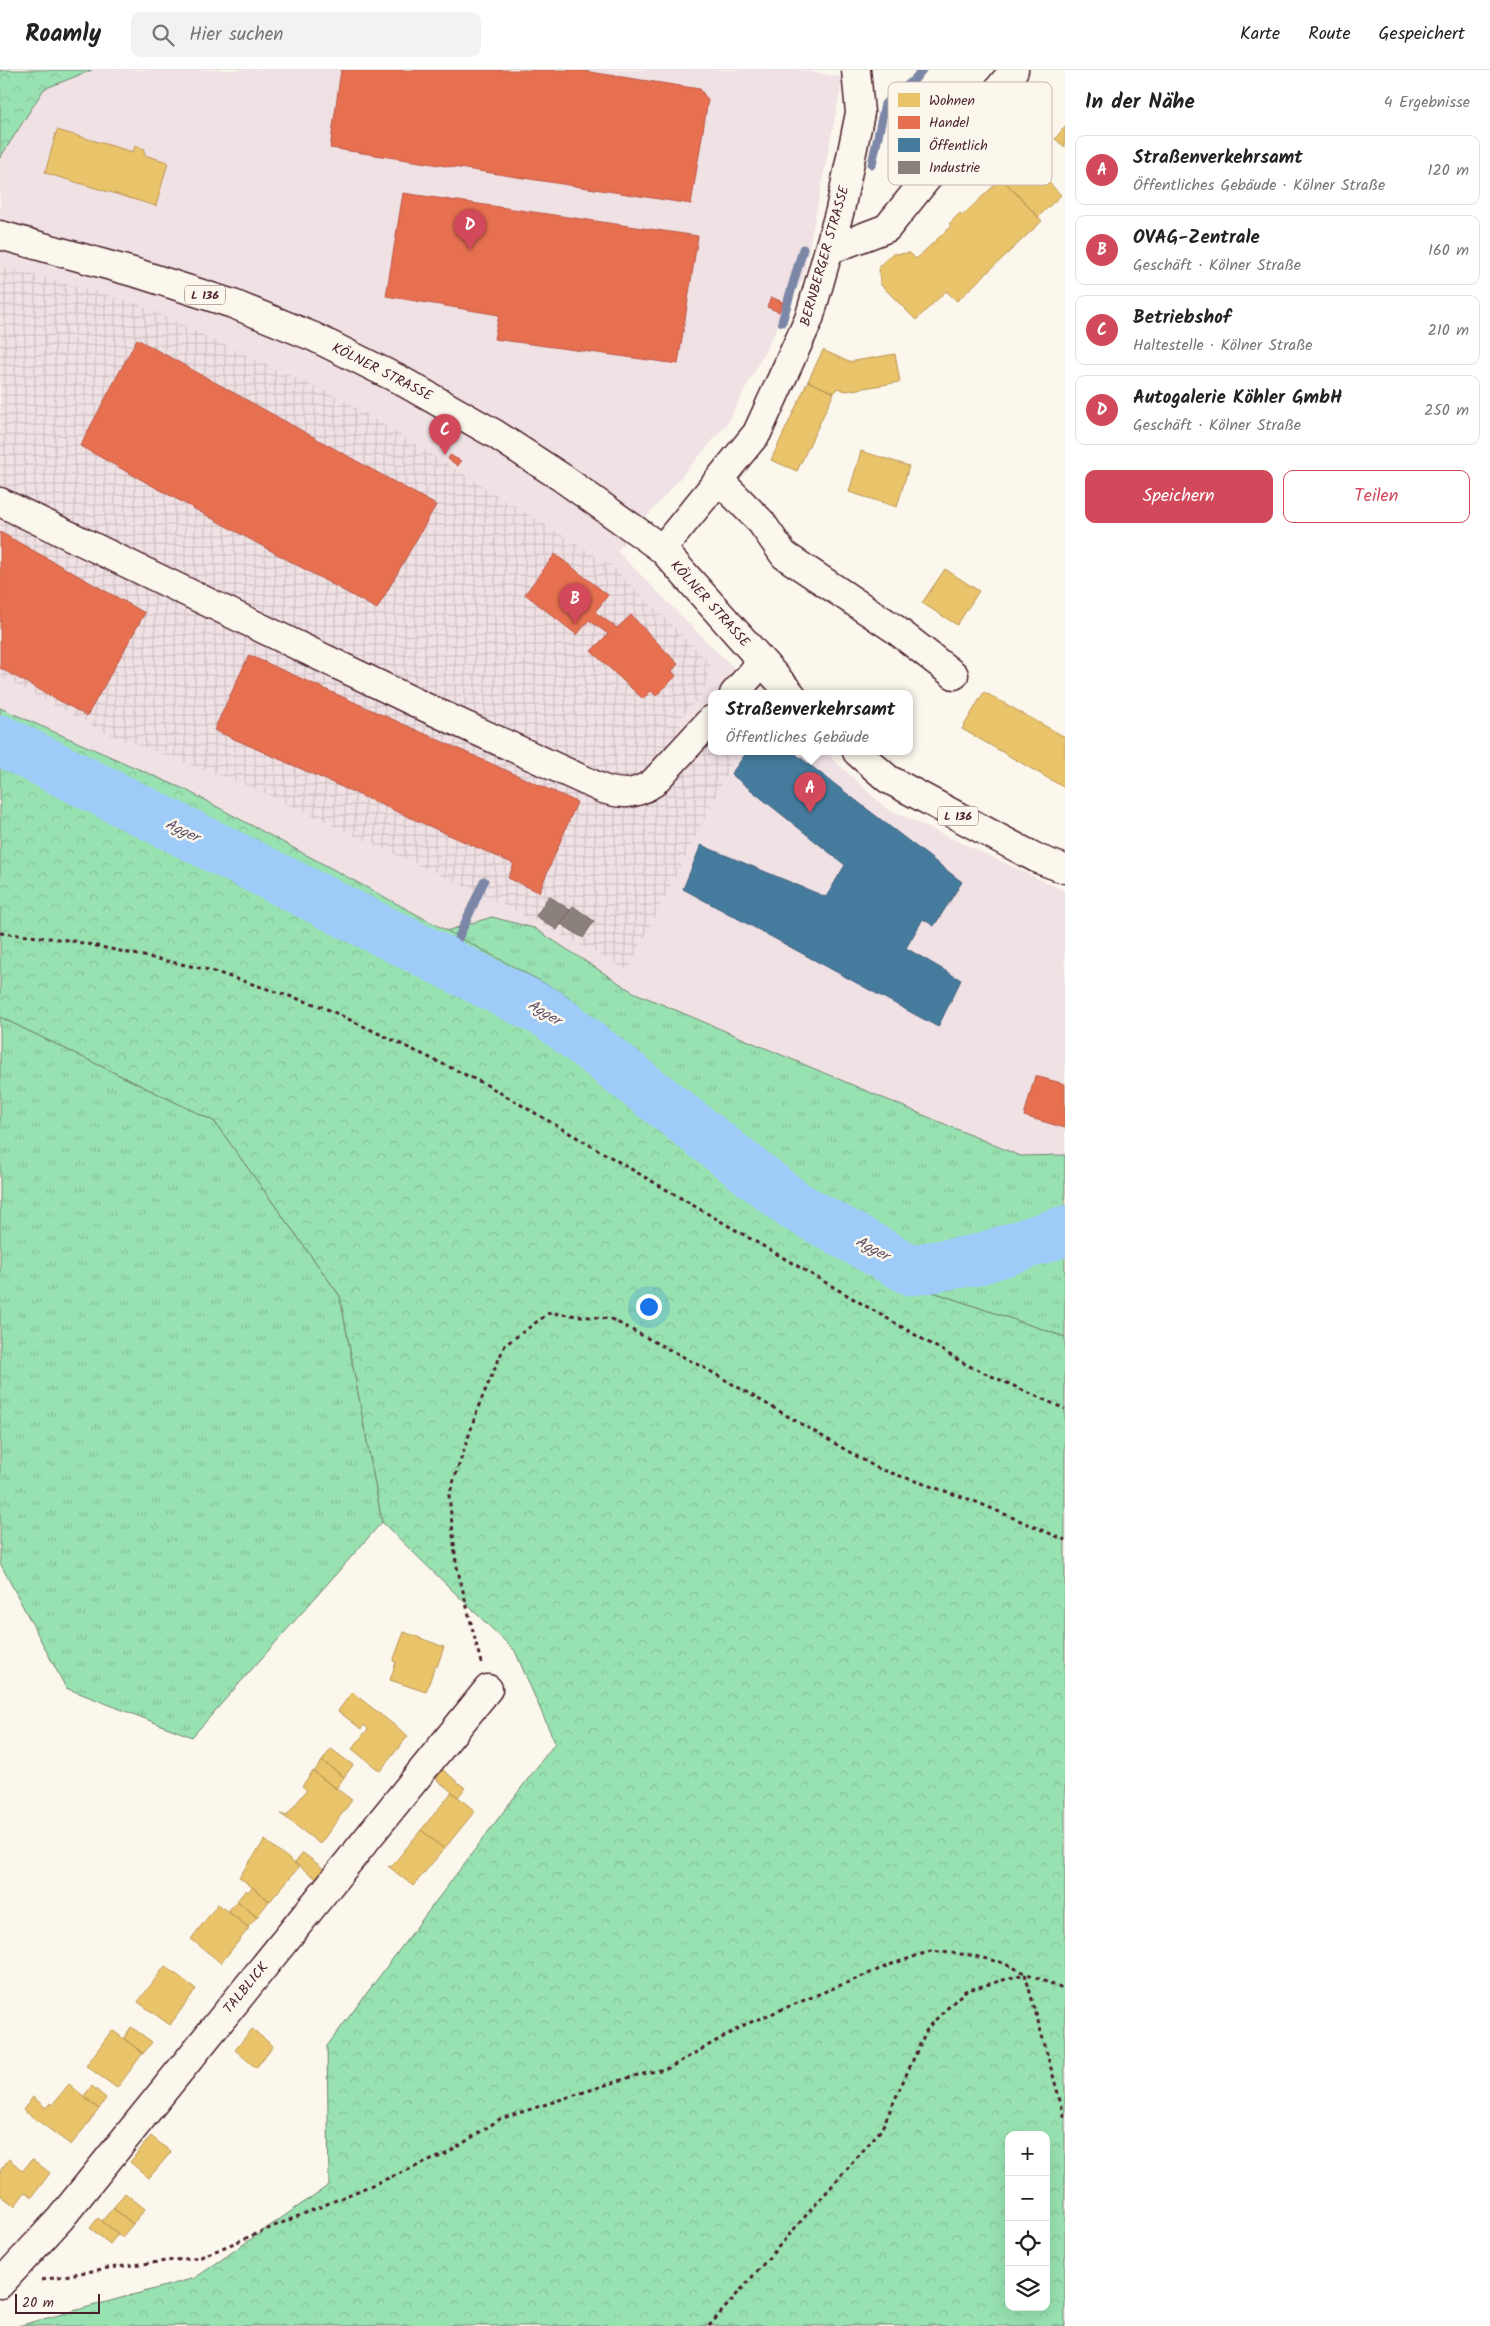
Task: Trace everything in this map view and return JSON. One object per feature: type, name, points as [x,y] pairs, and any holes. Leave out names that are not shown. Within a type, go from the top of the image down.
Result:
[{"type":"street","name":"BERNBERGER STRASSE","points":[[662,549],[757,433],[809,319],[840,210],[860,113],[856,70]]},
{"type":"street","points":[[1004,82],[1014,70]]},
{"type":"street","points":[[829,250],[887,228],[922,185]]},
{"type":"street","name":"KÖLNER STRASSE","points":[[0,236],[158,280],[233,304],[314,337],[400,380],[495,434],[561,477],[662,549],[787,690]]},
{"type":"street","points":[[719,480],[761,522],[784,555],[895,629],[954,675]]},
{"type":"street","points":[[0,502],[409,699],[603,789],[630,794],[648,786],[708,723]]},
{"type":"street","points":[[738,690],[762,662]]},
{"type":"street","name":"L 136","points":[[860,755],[888,779],[1038,859],[1065,869]]},
{"type":"street","name":"TALBLICK","points":[[0,2284],[60,2219],[488,1689]]},
{"type":"path","points":[[0,933],[68,940],[209,970],[323,1006],[487,1085],[967,1365],[1065,1409]]},
{"type":"path","points":[[488,1689],[456,1563],[449,1495],[480,1405],[505,1346],[550,1313],[611,1319],[710,1371],[877,1468],[974,1501],[1065,1540]]},
{"type":"path","points":[[39,2281],[108,2268],[201,2257],[448,2153],[500,2119],[634,2076],[670,2068],[744,2025],[892,1964],[931,1951],[970,1955],[1000,1962],[1065,1990]]},
{"type":"path","points":[[1025,1974],[1065,2119]]},
{"type":"path","points":[[709,2326],[881,2130],[928,2027],[965,1991],[1025,1974]]},
{"type":"shaded area","points":[[92,70],[799,70],[843,77],[803,278],[727,424],[617,551],[713,648],[758,690],[708,690],[708,755],[828,755],[886,808],[1065,891],[1065,1155],[1020,1156],[633,992],[534,928],[492,917],[446,931],[186,790],[0,708],[0,158],[44,89]]},
{"type":"shaded area","points":[[0,266],[133,302],[345,401],[612,566],[711,664],[703,693],[676,723],[708,742],[708,755],[730,755],[735,758],[628,970],[504,905],[249,786],[108,734],[0,676]]},
{"type":"green space","points":[[0,70],[92,70],[44,89],[0,158]]},
{"type":"green space","points":[[0,708],[186,790],[566,995],[880,1274],[1065,1337],[1065,2326],[18,2326],[195,2278],[329,2185],[327,2046],[555,1743],[515,1651],[382,1522],[340,1296],[214,1121],[0,1017]]},
{"type":"green space","points":[[492,917],[534,928],[633,992],[1020,1156],[1065,1155],[1065,1337],[880,1274],[566,995],[446,931]]},
{"type":"green space","points":[[0,1017],[214,1121],[340,1296],[382,1522],[192,1737],[66,1688],[0,1563]]},
{"type":"building: Wohnen","points":[[1065,126],[1065,147],[1055,139]]},
{"type":"building: Wohnen","points":[[57,130],[133,152],[135,146],[145,149],[144,155],[168,162],[156,206],[45,173]]},
{"type":"building: Wohnen","points":[[995,185],[1009,185],[1042,221],[957,301],[946,291],[916,320],[880,284],[879,266],[892,254],[910,253],[916,259],[951,226],[949,224],[960,213],[963,215]]},
{"type":"building: Wohnen","points":[[1008,185],[1051,185],[1061,195],[1038,217]]},
{"type":"building: Wohnen","points":[[823,350],[849,362],[895,354],[900,382],[846,391],[837,388],[834,393],[808,381]]},
{"type":"building: Wohnen","points":[[808,381],[834,393],[797,471],[771,460]]},
{"type":"building: Wohnen","points":[[861,451],[909,466],[897,507],[849,492]]},
{"type":"building: Wohnen","points":[[945,569],[979,591],[957,625],[922,603]]},
{"type":"building: Wohnen","points":[[984,692],[1065,737],[1065,788],[962,729]]},
{"type":"building: Wohnen","points":[[404,1632],[444,1647],[426,1692],[390,1680],[396,1662],[393,1661]]},
{"type":"building: Wohnen","points":[[352,1692],[408,1736],[380,1771],[352,1749],[368,1729],[364,1725],[361,1729],[338,1711]]},
{"type":"building: Wohnen","points":[[331,1749],[353,1765],[344,1777],[322,1761]]},
{"type":"building: Wohnen","points":[[322,1761],[344,1777],[336,1789],[314,1772]]},
{"type":"building: Wohnen","points":[[443,1770],[465,1788],[458,1797],[436,1779]]},
{"type":"building: Wohnen","points":[[313,1771],[352,1800],[320,1844],[281,1814],[286,1816],[307,1790],[302,1786]]},
{"type":"building: Wohnen","points":[[452,1792],[475,1811],[444,1849],[421,1830]]},
{"type":"building: Wohnen","points":[[421,1830],[444,1849],[413,1886],[388,1866],[391,1867]]},
{"type":"building: Wohnen","points":[[265,1840],[299,1867],[270,1901],[239,1877]]},
{"type":"building: Wohnen","points":[[303,1853],[324,1869],[317,1879],[295,1863]]},
{"type":"building: Wohnen","points":[[252,1887],[269,1901],[257,1917],[237,1901],[246,1890],[248,1892]]},
{"type":"building: Wohnen","points":[[237,1901],[257,1917],[248,1927],[228,1911]]},
{"type":"building: Wohnen","points":[[218,1904],[249,1928],[221,1963],[191,1939]]},
{"type":"building: Wohnen","points":[[165,1966],[196,1989],[170,2025],[138,2002]]},
{"type":"building: Wohnen","points":[[131,2027],[152,2042],[143,2054],[124,2038]]},
{"type":"building: Wohnen","points":[[252,2029],[273,2046],[256,2068],[235,2050]]},
{"type":"building: Wohnen","points":[[112,2030],[143,2053],[117,2088],[86,2066]]},
{"type":"building: Wohnen","points":[[69,2084],[99,2109],[71,2145],[23,2110],[33,2097],[46,2108],[50,2103],[52,2105]]},
{"type":"building: Wohnen","points":[[92,2086],[106,2098],[99,2109],[83,2097]]},
{"type":"building: Wohnen","points":[[151,2136],[171,2152],[149,2178],[130,2162]]},
{"type":"building: Wohnen","points":[[9,2159],[23,2171],[32,2159],[50,2173],[32,2197],[25,2192],[15,2206],[0,2195],[0,2171]]},
{"type":"building: Wohnen","points":[[125,2193],[145,2209],[133,2224],[113,2208]]},
{"type":"building: Wohnen","points":[[113,2208],[133,2224],[122,2237],[102,2221]]},
{"type":"building: Wohnen","points":[[98,2218],[118,2234],[110,2244],[90,2228]]},
{"type":"building: Handel","points":[[341,70],[577,70],[700,89],[708,100],[691,204],[330,148]]},
{"type":"building: Handel","points":[[403,193],[698,236],[678,364],[494,339],[499,315],[386,296]]},
{"type":"building: Handel","points":[[771,297],[783,302],[779,312],[767,307]]},
{"type":"building: Handel","points":[[137,339],[436,505],[377,609],[80,446]]},
{"type":"building: Handel","points":[[450,455],[461,461],[458,466],[448,459]]},
{"type":"building: Handel","points":[[0,532],[145,613],[87,716],[0,668]]},
{"type":"building: Handel","points":[[555,554],[608,595],[595,612],[617,628],[631,615],[678,664],[672,671],[676,676],[656,696],[651,691],[643,699],[591,651],[608,634],[589,620],[577,635],[525,594]]},
{"type":"building: Handel","points":[[249,655],[577,802],[539,892],[508,878],[514,864],[214,730]]},
{"type":"building: Handel","points":[[1035,1076],[1065,1084],[1065,1128],[1024,1116]]},
{"type":"building: Öffentlich","points":[[745,755],[797,755],[962,882],[934,926],[923,919],[906,948],[961,980],[938,1027],[683,889],[701,845],[826,897],[845,865],[731,774]]},
{"type":"building: Industrie","points":[[549,896],[570,910],[557,930],[536,916]]},
{"type":"building: Industrie","points":[[573,906],[594,921],[583,938],[561,924]]},
{"type":"waterway","points":[[912,82],[922,70]]},
{"type":"waterway","points":[[872,164],[885,104],[888,102]]},
{"type":"waterway","points":[[782,322],[803,249]]},
{"type":"waterway","name":"Agger","points":[[0,740],[549,1014],[795,1206],[911,1270],[976,1260],[1065,1231]]},
{"type":"waterway","points":[[447,963],[484,881]]},
{"type":"place","name":"Autogalerie Köhler GmbH","points":[[470,250]]},
{"type":"place","name":"Betriebshof","points":[[445,455]]},
{"type":"place","name":"OVAG-Zentrale","points":[[575,624]]},
{"type":"place","name":"Straßenverkehrsamt","points":[[810,813]]}]
